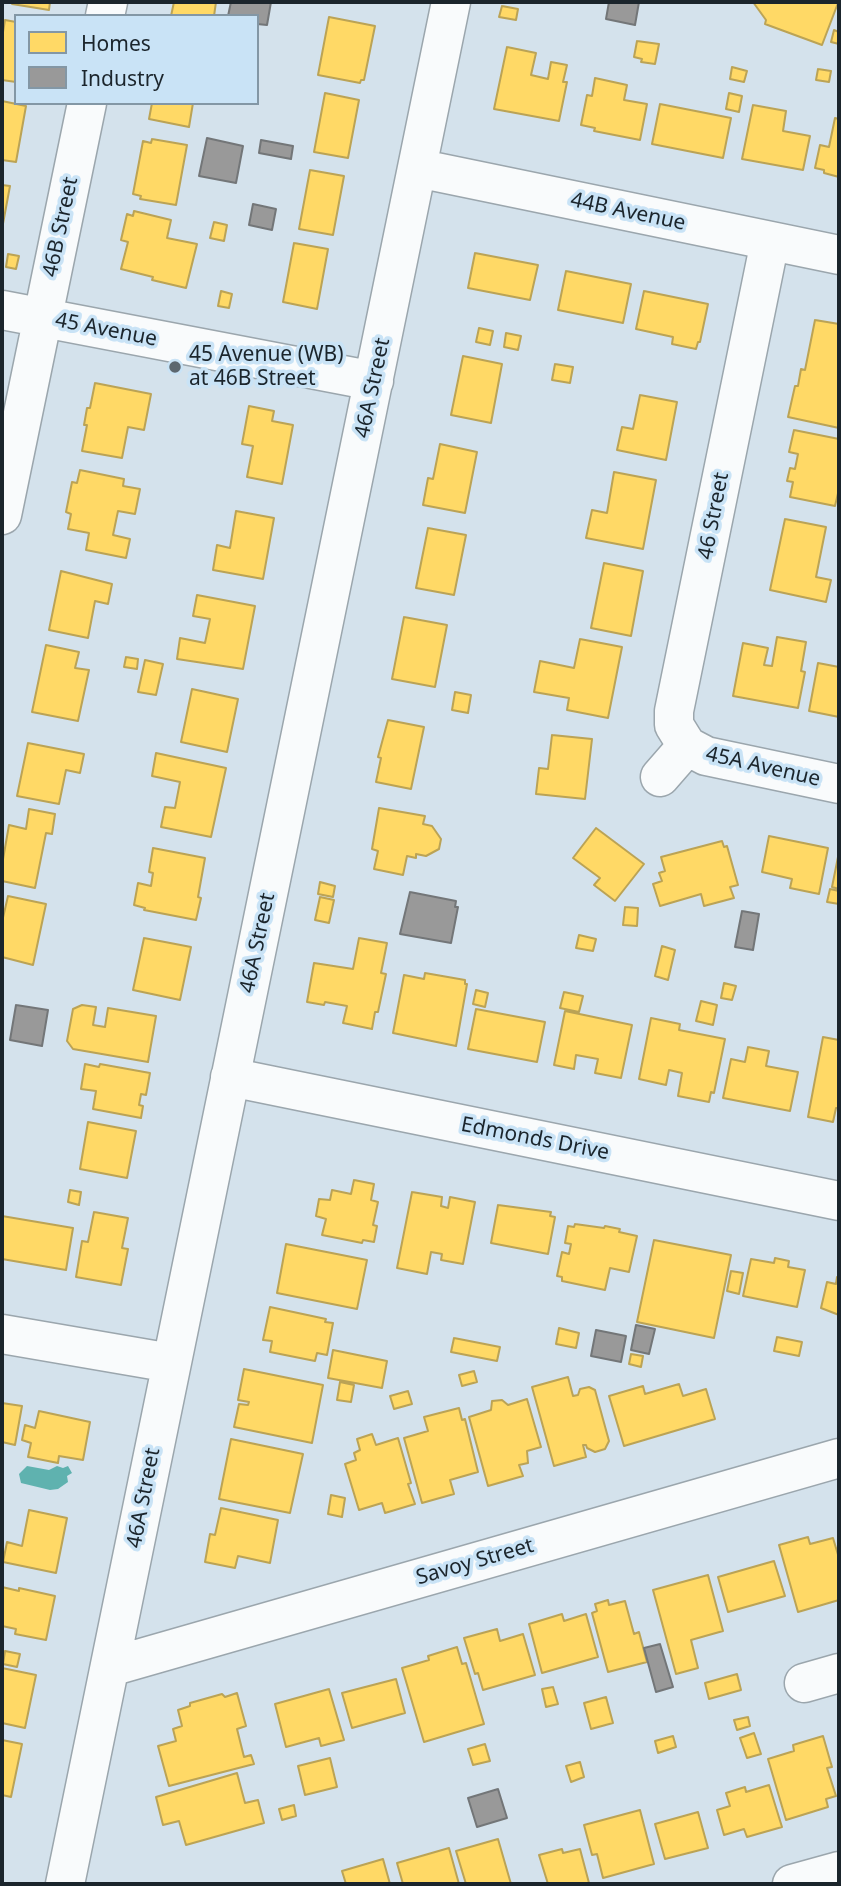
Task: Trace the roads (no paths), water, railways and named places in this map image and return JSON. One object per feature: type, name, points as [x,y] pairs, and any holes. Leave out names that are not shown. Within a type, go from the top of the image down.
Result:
[{"type":"street","name":"46A Street","points":[[65,1884],[451,2]]},
{"type":"street","name":"46B Street","points":[[2,515],[87,105]]},
{"type":"street","name":"44B Avenue","points":[[417,168],[839,255]]},
{"type":"street","name":"46 Street","points":[[687,746],[674,725],[674,711],[770,241]]},
{"type":"street","name":"45 Avenue","points":[[2,310],[374,381]]},
{"type":"street","points":[[660,777],[687,746]]},
{"type":"street","name":"45A Avenue","points":[[687,746],[706,757],[839,784]]},
{"type":"street","name":"Edmonds Drive","points":[[230,1077],[839,1201]]},
{"type":"street","points":[[2,1334],[171,1363]]},
{"type":"street","name":"Savoy Street","points":[[110,1667],[839,1458]]},
{"type":"street","points":[[792,1884],[839,1871]]},
{"type":"place","name":"45 Avenue (WB) at 46B Street","points":[[175,367]]}]
